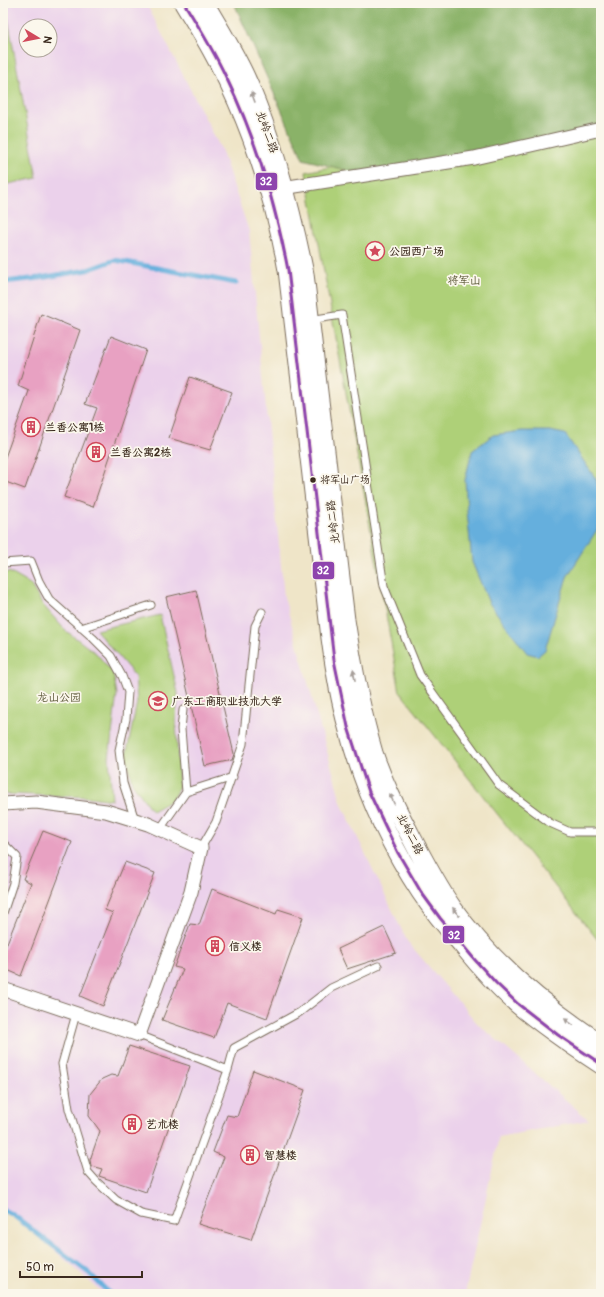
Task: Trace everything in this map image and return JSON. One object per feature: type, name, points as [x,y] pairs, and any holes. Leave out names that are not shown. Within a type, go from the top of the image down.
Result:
[{"type":"street","name":"北岭二路","points":[[184,3],[212,50],[277,188]]},
{"type":"street","name":"北岭二路","points":[[204,3],[228,43],[249,86],[264,124],[277,188],[304,274],[302,321],[319,541],[338,686],[347,726],[358,761],[387,834],[421,893],[440,919],[496,984],[518,1004],[553,1031],[601,1064]]},
{"type":"street","points":[[277,188],[474,158],[601,129]]},
{"type":"street","name":"北岭二路","points":[[302,321],[354,676],[363,716],[374,754],[393,801],[435,882],[474,937],[498,963],[552,1010],[601,1044]]},
{"type":"street","points":[[3,804],[36,802],[106,811],[160,829],[202,848],[191,892],[139,1035],[3,989]]},
{"type":"lane","points":[[302,321],[342,315],[384,586],[420,675],[499,785],[550,823],[570,832],[601,832]]},
{"type":"lane","points":[[3,564],[31,561],[39,581],[49,599],[82,628],[110,656],[122,676],[128,692],[126,719],[119,750],[123,783],[135,820]]},
{"type":"lane","points":[[82,628],[151,605]]},
{"type":"lane","points":[[202,848],[216,822],[233,777],[243,744],[255,626],[262,612]]},
{"type":"lane","points":[[183,710],[181,728],[186,792]]},
{"type":"lane","points":[[160,829],[186,792],[233,777]]},
{"type":"lane","points":[[3,843],[17,857],[13,883],[3,913]]},
{"type":"lane","points":[[76,1014],[62,1064],[69,1109],[88,1172],[96,1182],[116,1200],[141,1214],[174,1221],[228,1070],[234,1048],[300,1012],[331,988],[378,966]]},
{"type":"lane","points":[[139,1035],[228,1070]]},
{"type":"shaded area","name":"广东工商职业技术大学","points":[[3,3],[145,3],[221,149],[249,231],[284,597],[342,805],[407,941],[477,1023],[589,1120],[499,1137],[465,1294],[104,1294],[14,1215],[3,1210]]},
{"type":"green space","points":[[3,3],[5,3],[37,178],[3,185]]},
{"type":"green space","points":[[234,3],[601,3],[601,129],[365,175],[303,159]]},
{"type":"green space","name":"将军山","points":[[601,109],[601,944],[400,692],[306,172]]},
{"type":"green space","name":"龙山公园","points":[[9,572],[30,584],[43,605],[65,630],[97,654],[113,673],[117,694],[109,758],[112,800],[89,797],[3,794],[3,573]]},
{"type":"green space","points":[[160,615],[178,693],[176,718],[179,787],[172,800],[152,811],[132,783],[126,756],[137,702],[135,676],[96,630]]},
{"type":"water","points":[[522,431],[550,431],[565,434],[596,479],[601,496],[600,525],[567,577],[545,650],[538,656],[527,653],[489,603],[472,562],[467,511],[465,480],[472,451],[493,435]]},
{"type":"building","name":"兰香公寓1栋","points":[[41,314],[80,330],[25,489],[3,481],[3,463],[29,391],[18,386]]},
{"type":"building","name":"兰香公寓2栋","points":[[111,336],[146,350],[93,507],[64,497],[97,408],[85,404]]},
{"type":"building","points":[[190,377],[232,392],[210,450],[169,438]]},
{"type":"building","points":[[196,590],[234,754],[232,760],[205,766],[166,597]]},
{"type":"building","points":[[43,831],[72,842],[21,976],[3,968],[3,953],[31,883],[23,879]]},
{"type":"building","points":[[125,862],[155,873],[103,1006],[80,996],[113,913],[105,910]]},
{"type":"building","name":"信义楼","points":[[212,889],[276,914],[278,909],[303,917],[267,1018],[227,1003],[214,1038],[162,1020],[183,969],[174,967],[190,924],[199,925]]},
{"type":"building","points":[[384,927],[396,953],[347,969],[338,949]]},
{"type":"building","name":"艺术楼","points":[[129,1046],[190,1066],[146,1192],[99,1176],[102,1169],[91,1166],[90,1160],[100,1131],[89,1116],[90,1094],[102,1079],[111,1075],[118,1076]]},
{"type":"building","name":"智慧楼","points":[[253,1070],[305,1090],[251,1240],[198,1224],[224,1157],[213,1152],[227,1115],[237,1117]]},
{"type":"waterway","points":[[3,282],[40,278],[87,270],[115,260],[236,283]]},
{"type":"waterway","points":[[3,1210],[13,1215],[89,1273],[110,1294]]},
{"type":"transit line","name":"32","points":[[184,3],[216,58],[247,123],[271,196],[283,245],[288,270],[334,660],[348,727],[369,792],[398,853],[421,892],[440,918],[475,960],[518,1004],[558,1035],[601,1064]]},
{"type":"place","name":"公园西广场","points":[[375,251]]},
{"type":"place","name":"兰香公寓1栋","points":[[31,427]]},
{"type":"place","name":"兰香公寓2栋","points":[[96,452]]},
{"type":"place","name":"将军山广场","points":[[313,480]]},
{"type":"place","name":"广东工商职业技术大学","points":[[158,701]]},
{"type":"place","name":"信义楼","points":[[215,946]]},
{"type":"place","name":"艺术楼","points":[[132,1124]]},
{"type":"place","name":"智慧楼","points":[[250,1155]]}]
